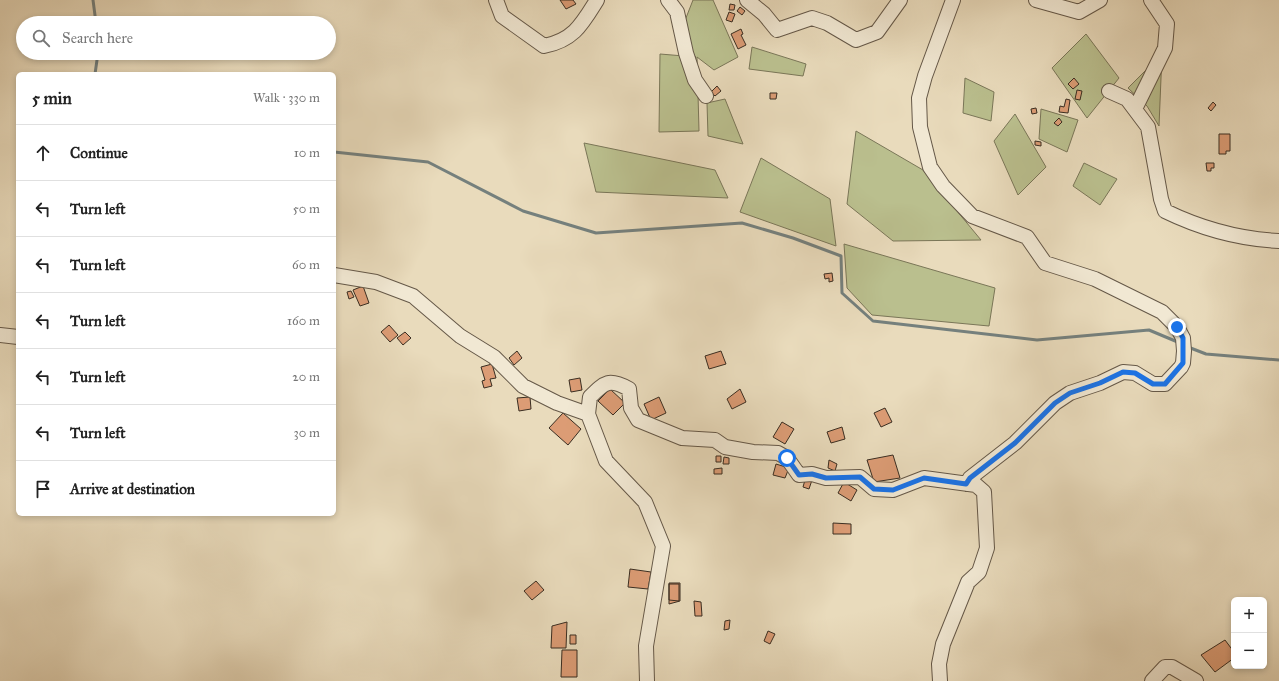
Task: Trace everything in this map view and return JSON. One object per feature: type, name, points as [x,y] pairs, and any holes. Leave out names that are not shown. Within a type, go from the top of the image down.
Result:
[{"type":"street","points":[[496,0],[502,16],[544,46],[557,44],[580,28],[597,0]]},
{"type":"street","points":[[668,0],[677,12],[686,53],[694,80],[706,96]]},
{"type":"street","points":[[747,0],[764,14],[777,30],[812,18],[827,23],[856,40],[878,32],[900,0]]},
{"type":"street","points":[[953,0],[925,76],[919,98],[920,127],[930,167],[943,186],[972,216],[1027,238],[1045,263],[1095,280],[1162,312],[1183,338],[1184,351],[1183,363],[1181,367],[1165,384],[1153,384],[1135,373],[1123,372],[1100,383],[1070,393],[1055,403],[1015,443],[970,478],[966,484]]},
{"type":"street","points":[[1036,0],[1079,12],[1100,0]]},
{"type":"street","points":[[1134,109],[1165,48],[1167,24],[1151,0]]},
{"type":"street","points":[[1109,91],[1127,99],[1148,127],[1161,199],[1165,211],[1191,224],[1223,234],[1253,240],[1279,241]]},
{"type":"street","points":[[336,275],[376,282],[413,296],[460,336],[494,357],[523,386],[557,402],[588,414]]},
{"type":"street","points":[[0,335],[16,337]]},
{"type":"street","points":[[647,681],[646,646],[663,546],[644,502],[606,461],[588,414],[590,397],[605,383],[616,382],[628,389],[631,408],[638,420],[682,438],[715,440],[725,447],[753,452],[778,453],[787,458],[799,475],[812,474],[826,478],[860,477],[874,489],[893,490],[924,478],[976,485],[984,492],[987,548],[979,572],[968,582],[943,644],[939,664],[940,681]]},
{"type":"street","points":[[1152,681],[1165,667],[1172,667],[1196,681]]},
{"type":"green space","points":[[693,0],[713,0],[738,57],[714,70],[697,57],[699,131],[659,132],[660,54],[696,57],[677,41]]},
{"type":"green space","points":[[1086,34],[1119,78],[1087,118],[1052,68]]},
{"type":"green space","points":[[752,47],[806,64],[803,76],[749,69]]},
{"type":"green space","points":[[1162,54],[1159,126],[1147,106],[1128,88]]},
{"type":"green space","points":[[965,78],[994,92],[991,121],[963,113]]},
{"type":"green space","points":[[725,99],[743,144],[708,136],[707,103]]},
{"type":"green space","points":[[1041,109],[1078,120],[1067,152],[1039,139]]},
{"type":"green space","points":[[1015,114],[1046,167],[1018,195],[994,141]]},
{"type":"green space","points":[[856,131],[923,170],[981,240],[893,241],[847,204]]},
{"type":"green space","points":[[584,143],[715,170],[728,198],[596,192]]},
{"type":"green space","points":[[761,158],[830,199],[836,246],[740,212]]},
{"type":"green space","points":[[1084,163],[1117,179],[1100,205],[1073,186]]},
{"type":"green space","points":[[844,244],[995,288],[989,326],[872,315],[847,288]]},
{"type":"building","points":[[560,0],[573,0],[576,4],[566,9]]},
{"type":"building","points":[[730,4],[735,5],[734,10],[729,10]]},
{"type":"building","points":[[740,7],[745,11],[742,15],[737,11]]},
{"type":"building","points":[[729,12],[735,14],[732,22],[726,20]]},
{"type":"building","points":[[741,29],[743,34],[741,35],[746,45],[738,49],[731,34]]},
{"type":"building","points":[[1074,78],[1079,84],[1073,89],[1068,84]]},
{"type":"building","points":[[717,86],[721,91],[715,96],[711,92]]},
{"type":"building","points":[[1077,90],[1082,91],[1080,100],[1075,99]]},
{"type":"building","points":[[770,93],[777,93],[776,99],[770,99]]},
{"type":"building","points":[[1066,99],[1070,100],[1068,113],[1059,112],[1060,106],[1064,107]]},
{"type":"building","points":[[1213,102],[1216,105],[1211,111],[1208,108]]},
{"type":"building","points":[[1036,108],[1037,113],[1032,114],[1031,109]]},
{"type":"building","points":[[1059,118],[1062,122],[1058,126],[1054,123]]},
{"type":"building","points":[[1219,134],[1230,134],[1230,151],[1226,151],[1226,154],[1219,154]]},
{"type":"building","points":[[1035,141],[1041,142],[1041,146],[1035,145]]},
{"type":"building","points":[[1206,163],[1214,163],[1214,168],[1211,168],[1211,171],[1207,171]]},
{"type":"building","points":[[832,273],[833,281],[829,282],[829,278],[825,279],[824,274]]},
{"type":"building","points":[[363,286],[369,303],[360,306],[353,290]]},
{"type":"building","points":[[351,291],[354,297],[349,299],[347,292]]},
{"type":"building","points":[[389,325],[398,335],[390,342],[381,332]]},
{"type":"building","points":[[405,332],[411,338],[403,345],[397,338]]},
{"type":"building","points":[[517,351],[522,358],[514,365],[509,358]]},
{"type":"building","points":[[721,351],[726,364],[709,369],[705,356]]},
{"type":"building","points":[[492,364],[496,378],[490,379],[492,386],[484,388],[482,381],[485,380],[481,367]]},
{"type":"building","points":[[580,378],[582,390],[571,392],[569,380]]},
{"type":"building","points":[[610,389],[625,403],[613,415],[598,401]]},
{"type":"building","points":[[740,389],[746,402],[732,409],[727,399]]},
{"type":"building","points":[[530,397],[531,409],[519,411],[517,398]]},
{"type":"building","points":[[659,397],[666,413],[651,420],[644,404]]},
{"type":"building","points":[[885,408],[892,422],[881,427],[874,413]]},
{"type":"building","points":[[563,413],[581,429],[568,445],[549,428]]},
{"type":"building","points":[[782,422],[794,429],[785,444],[773,437]]},
{"type":"building","points":[[842,427],[845,439],[831,443],[827,432]]},
{"type":"building","points":[[893,455],[900,478],[874,482],[867,460]]},
{"type":"building","points":[[716,456],[721,456],[721,462],[716,462]]},
{"type":"building","points":[[724,457],[729,458],[729,464],[723,464]]},
{"type":"building","points":[[829,460],[837,464],[835,471],[828,468]]},
{"type":"building","points":[[776,464],[789,468],[785,478],[773,475]]},
{"type":"building","points":[[722,468],[722,474],[714,474],[714,469]]},
{"type":"building","points":[[805,480],[812,480],[809,489],[803,487]]},
{"type":"building","points":[[844,482],[857,490],[851,501],[838,493]]},
{"type":"building","points":[[833,523],[851,524],[851,534],[833,534]]},
{"type":"building","points":[[630,569],[651,572],[648,589],[628,587]]},
{"type":"building","points":[[536,581],[544,590],[532,600],[524,591]]},
{"type":"building","points":[[669,583],[680,583],[680,601],[669,604]]},
{"type":"building","points":[[669,584],[679,584],[679,601],[669,600]]},
{"type":"building","points":[[694,601],[701,602],[702,616],[695,616]]},
{"type":"building","points":[[730,620],[729,629],[724,630],[725,621]]},
{"type":"building","points":[[567,622],[566,648],[551,648],[552,626]]},
{"type":"building","points":[[768,631],[775,634],[770,644],[764,641]]},
{"type":"building","points":[[570,635],[576,635],[576,644],[570,644]]},
{"type":"building","points":[[1225,640],[1231,648],[1231,660],[1215,672],[1201,655]]},
{"type":"building","points":[[562,650],[577,650],[577,677],[561,677]]},
{"type":"waterway","points":[[93,0],[95,16]]},
{"type":"waterway","points":[[95,72],[97,60]]},
{"type":"waterway","points":[[336,152],[428,162],[523,211],[596,233],[742,223],[793,238],[841,256],[842,293],[873,321],[1037,340],[1149,330],[1180,343]]},
{"type":"waterway","points":[[1188,347],[1206,354],[1279,360]]},
{"type":"route","points":[[787,458],[799,475],[812,474],[826,478],[860,477],[874,489],[893,490],[924,478],[966,484],[970,478],[1015,443],[1055,403],[1070,393],[1100,383],[1123,372],[1135,373],[1153,384],[1165,384],[1183,363],[1183,338],[1177,327]]}]
